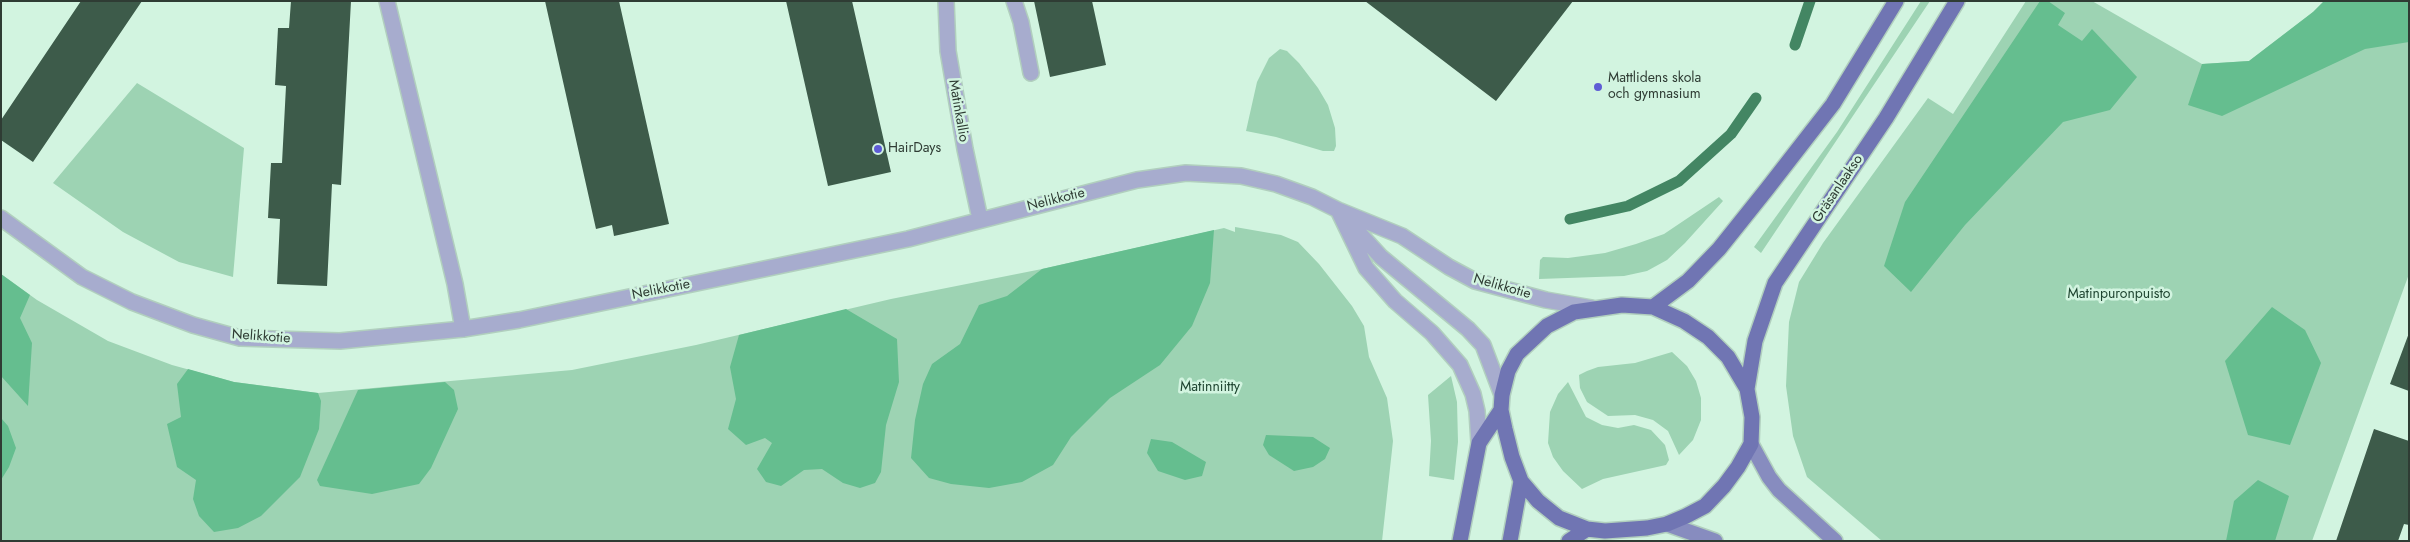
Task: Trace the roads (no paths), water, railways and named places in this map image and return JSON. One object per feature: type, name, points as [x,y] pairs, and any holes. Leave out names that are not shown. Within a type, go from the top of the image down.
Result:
[{"type":"main road","points":[[1653,306],[1688,281],[1719,249],[1767,189],[1833,104],[1896,1]]},
{"type":"main road","name":"Gräsanlaakso","points":[[1747,389],[1755,341],[1775,283],[1886,118],[1957,1]]},
{"type":"main road","points":[[1622,305],[1653,306],[1684,321],[1708,337],[1728,357],[1747,389],[1752,417],[1751,444],[1724,486],[1705,506],[1667,524],[1619,535],[1587,529],[1559,518],[1538,501],[1522,481],[1512,457],[1501,410],[1502,395],[1508,371],[1517,354],[1534,336],[1559,319],[1574,312],[1622,305]]},
{"type":"main road","points":[[1460,541],[1479,443],[1501,410]]},
{"type":"main road","points":[[1751,444],[1769,477],[1779,490],[1835,541]]},
{"type":"main road","points":[[1510,541],[1522,481]]},
{"type":"main road","points":[[1667,524],[1715,541]]},
{"type":"main road","points":[[1569,541],[1587,529]]},
{"type":"street","points":[[387,1],[455,284],[463,329]]},
{"type":"street","name":"Matinkallio","points":[[946,1],[948,51],[965,149],[980,219]]},
{"type":"street","points":[[1014,1],[1021,22],[1031,73]]},
{"type":"street","name":"Nelikkotie","points":[[1,218],[82,277],[132,302],[193,326],[240,338],[340,341],[463,329],[899,241],[1136,180],[1186,173],[1241,176],[1276,184],[1312,197],[1338,210],[1402,236],[1449,268],[1475,281],[1546,300],[1592,308]]},
{"type":"street","points":[[1338,210],[1366,268],[1395,300],[1432,333],[1460,365],[1473,394],[1477,411],[1479,443]]},
{"type":"street","name":"Nelikkotie","points":[[1338,210],[1381,257],[1468,329],[1485,351],[1502,395]]},
{"type":"waterway","points":[[1795,45],[1810,1]]},
{"type":"waterway","points":[[1570,219],[1628,206],[1679,181],[1731,134],[1756,98]]},
{"type":"place","name":"Mattlidens skola och gymnasium","points":[[1598,87]]},
{"type":"place","name":"HairDays","points":[[878,149]]},
{"type":"park label","name":"Matinpuronpuisto","points":[[2119,295]]},
{"type":"park label","name":"Matinniitty","points":[[1210,388]]}]
